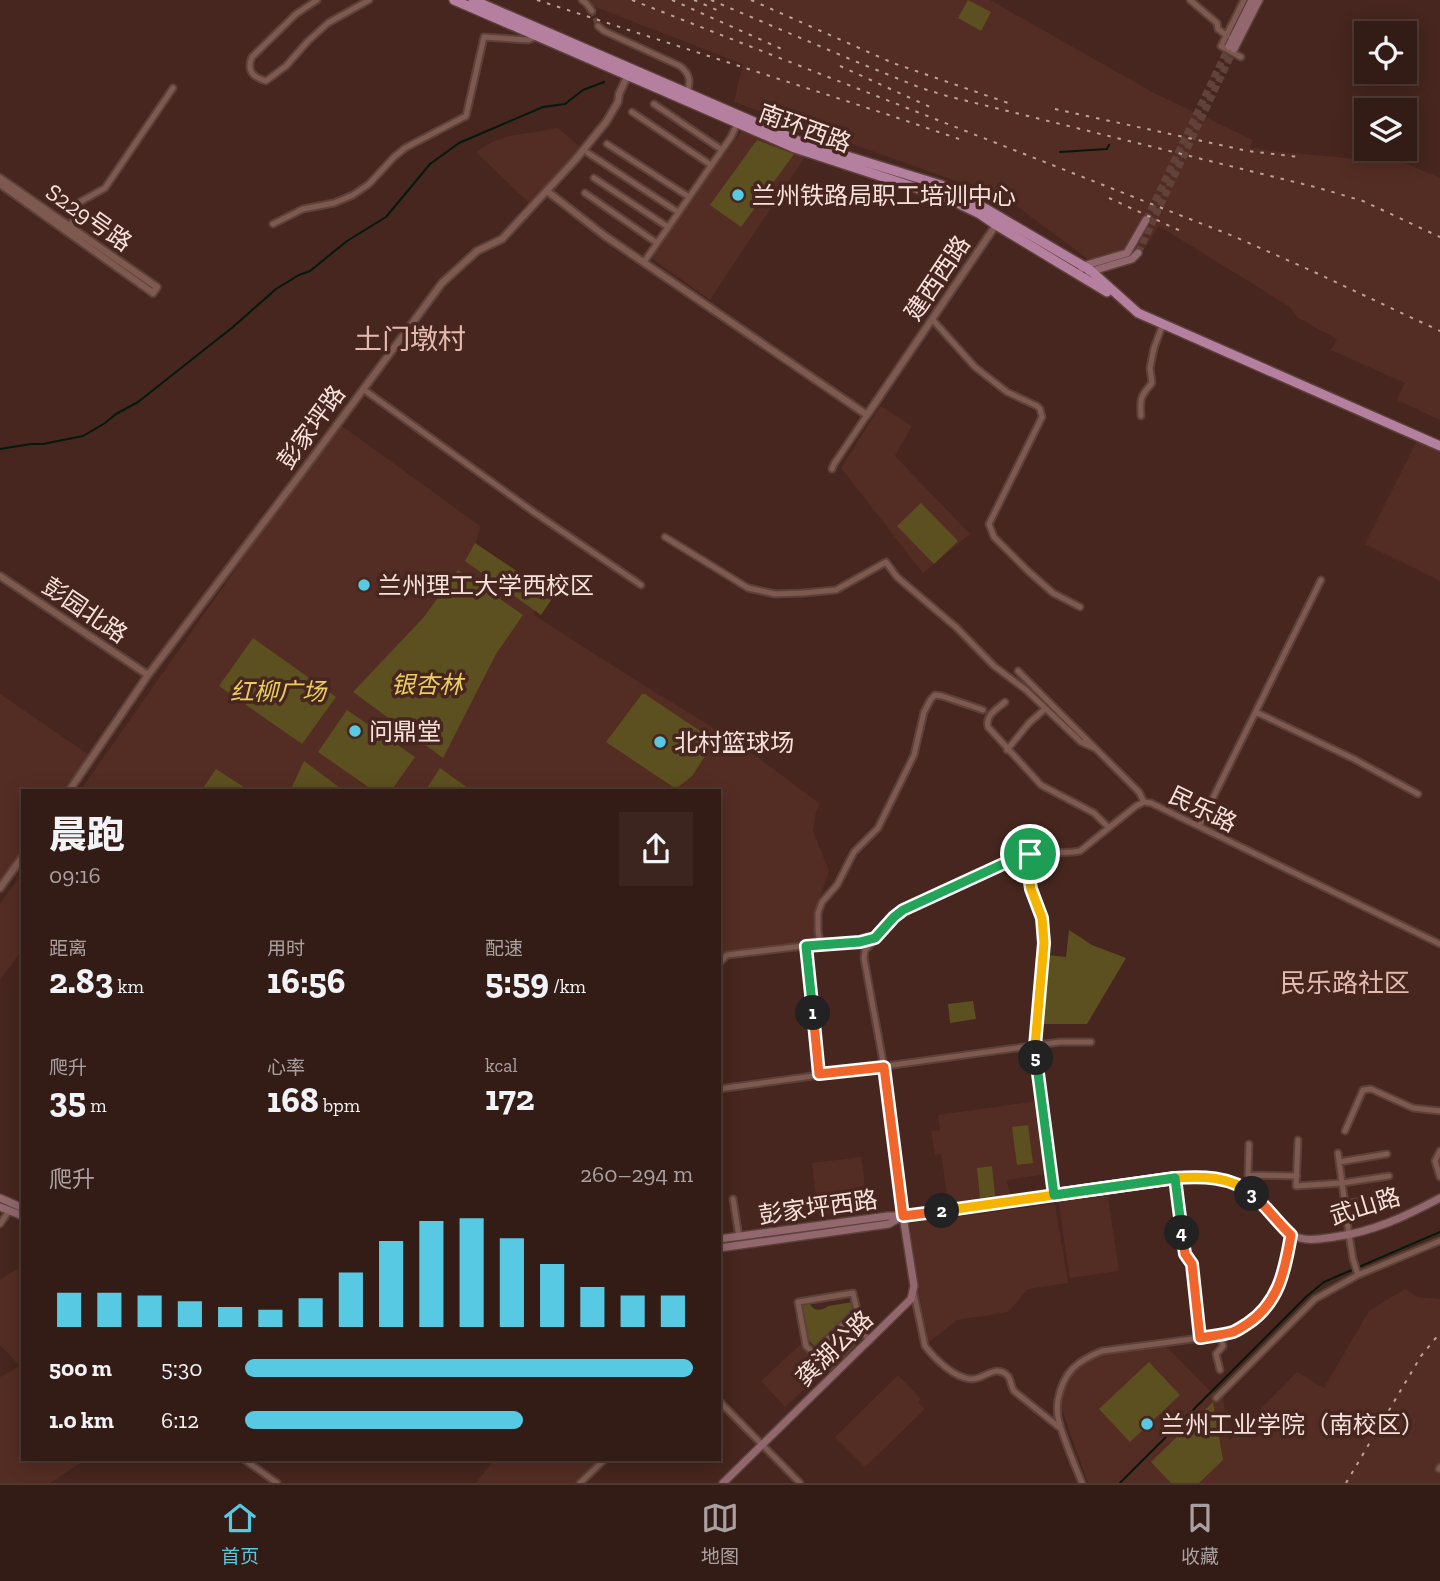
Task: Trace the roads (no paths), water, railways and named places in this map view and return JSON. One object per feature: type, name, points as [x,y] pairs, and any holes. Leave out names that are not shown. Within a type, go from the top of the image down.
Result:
[{"type":"highway","name":"南环西路","points":[[454,0],[739,120],[941,185],[999,221]]},
{"type":"highway","name":"南环西路","points":[[473,0],[687,93],[739,120]]},
{"type":"highway","points":[[999,221],[1084,272],[1132,309],[1440,446]]},
{"type":"main road","points":[[1252,0],[1231,48],[1259,0]]},
{"type":"main road","points":[[1084,272],[1128,253],[1146,220]]},
{"type":"main road","points":[[1084,272],[1132,259],[1138,253]]},
{"type":"main road","points":[[914,1294],[903,1216],[1175,1178],[1208,1178],[1240,1185],[1258,1199],[1291,1235]]},
{"type":"main road","points":[[0,1198],[21,1207]]},
{"type":"main road","name":"武山路","points":[[1291,1235],[1304,1239],[1349,1235],[1385,1224],[1440,1198]]},
{"type":"main road","points":[[0,1207],[21,1215]]},
{"type":"main road","name":"彭家坪西路","points":[[721,1239],[903,1216]]},
{"type":"main road","name":"彭家坪西路","points":[[721,1248],[889,1224],[903,1216]]},
{"type":"main road","name":"龚湖公路","points":[[723,1483],[914,1294]]},
{"type":"street","points":[[317,0],[296,14],[252,57],[249,64],[255,77],[266,81],[286,66],[307,41],[328,23],[369,0]]},
{"type":"street","points":[[582,0],[592,10]]},
{"type":"street","points":[[1189,0],[1217,23],[1218,29],[1227,36]]},
{"type":"street","points":[[1241,57],[1221,46],[1244,0]]},
{"type":"street","points":[[598,26],[604,32],[680,66],[690,79],[687,93]]},
{"type":"street","points":[[273,224],[303,209],[334,203],[353,195],[369,184],[405,148],[466,116],[484,37],[528,40],[535,35]]},
{"type":"street","name":"彭家坪路","points":[[70,789],[148,676],[442,283],[477,251],[502,239],[576,159],[618,102],[619,93],[628,75]]},
{"type":"street","points":[[68,230],[78,203],[105,188],[173,88]]},
{"type":"street","points":[[654,104],[722,150]]},
{"type":"street","points":[[632,112],[711,165]]},
{"type":"street","points":[[644,262],[731,137],[739,120]]},
{"type":"street","points":[[607,144],[689,197]]},
{"type":"street","points":[[588,153],[678,212]]},
{"type":"street","name":"S229号路","points":[[0,178],[68,230]]},
{"type":"street","points":[[594,178],[668,227]]},
{"type":"street","name":"S229号路","points":[[0,184],[155,290]]},
{"type":"street","points":[[547,191],[605,236],[867,415],[832,469]]},
{"type":"street","points":[[584,193],[657,243]]},
{"type":"street","name":"建西西路","points":[[867,415],[999,221]]},
{"type":"street","points":[[932,319],[975,367],[1007,392],[1040,409],[1042,416],[989,524],[994,537],[1053,593],[1080,607]]},
{"type":"street","points":[[1141,416],[1142,395],[1152,383],[1150,368],[1163,324]]},
{"type":"street","points":[[363,389],[640,585]]},
{"type":"street","points":[[665,537],[748,588],[775,594],[836,590],[886,562],[897,577],[957,628],[994,666],[1026,690],[1082,742],[1096,749]]},
{"type":"street","name":"彭园北路","points":[[0,576],[148,676]]},
{"type":"street","points":[[1199,826],[1321,580]]},
{"type":"street","points":[[1017,671],[1139,792],[1144,802]]},
{"type":"street","points":[[820,944],[818,922],[822,902],[837,885],[854,852],[878,828],[914,755],[924,712],[931,699],[935,695],[942,695],[983,710]]},
{"type":"street","points":[[1005,702],[989,716],[988,727],[1041,785],[1094,813],[1108,827]]},
{"type":"street","points":[[1007,750],[1045,709]]},
{"type":"street","points":[[1256,712],[1418,794]]},
{"type":"street","name":"民乐路","points":[[903,1216],[884,1067],[864,958],[865,950],[903,910],[1016,858],[1030,854],[1080,850],[1144,802],[1199,826],[1440,944]]},
{"type":"street","points":[[1030,854],[1031,889],[1042,918],[1044,943],[1035,1046],[1054,1195]]},
{"type":"street","points":[[0,888],[21,859]]},
{"type":"street","points":[[721,961],[727,956],[820,944],[860,942],[875,938]]},
{"type":"street","points":[[806,946],[819,1074]]},
{"type":"street","points":[[721,1089],[1060,1042],[1091,1042]]},
{"type":"street","points":[[1345,1131],[1363,1090],[1371,1089],[1413,1108],[1440,1111]]},
{"type":"street","points":[[1298,1140],[1296,1186],[1389,1176]]},
{"type":"street","points":[[1249,1144],[1248,1175],[1297,1176]]},
{"type":"street","points":[[1440,1151],[1435,1161],[1440,1177]]},
{"type":"street","points":[[1338,1153],[1357,1273]]},
{"type":"street","points":[[1339,1162],[1387,1154]]},
{"type":"street","points":[[1175,1178],[1185,1254],[1192,1264],[1200,1338]]},
{"type":"street","points":[[1345,1204],[1393,1196]]},
{"type":"street","points":[[733,1199],[739,1237]]},
{"type":"street","points":[[0,1224],[9,1211]]},
{"type":"street","points":[[1082,1483],[1058,1420],[1060,1391],[1070,1369],[1102,1351],[1236,1331],[1256,1318],[1280,1286],[1291,1235]]},
{"type":"street","points":[[1216,1398],[1315,1299],[1357,1273],[1440,1241]]},
{"type":"street","points":[[862,1332],[828,1367],[806,1346],[798,1302],[853,1293],[862,1332],[870,1340]]},
{"type":"street","points":[[914,1294],[925,1346],[930,1352],[953,1371],[967,1378],[982,1377],[993,1371],[1006,1375],[1010,1378],[1014,1391],[1062,1430]]},
{"type":"street","points":[[814,1353],[857,1310]]},
{"type":"street","points":[[1220,1335],[1223,1346],[1216,1354],[1220,1370]]},
{"type":"street","points":[[721,1403],[800,1483]]},
{"type":"street","points":[[246,1461],[277,1483]]},
{"type":"street","points":[[580,1483],[603,1461]]},
{"type":"waterway","points":[[0,449],[83,436],[105,423],[138,402],[233,327],[276,289],[310,271],[347,241],[386,217],[430,164],[459,143],[543,107],[565,104],[583,90],[604,82]]},
{"type":"waterway","points":[[1060,152],[1107,149],[1109,145]]},
{"type":"waterway","points":[[1120,1483],[1324,1282],[1440,1232]]},
{"type":"tunnel","points":[[592,11],[598,26]]},
{"type":"tunnel","points":[[1146,220],[1229,46]]},
{"type":"tunnel","points":[[1138,253],[1234,49]]},
{"type":"railway","points":[[537,0],[959,139]]},
{"type":"railway","points":[[632,0],[1233,236],[1440,331]]},
{"type":"railway","points":[[672,0],[784,50]]},
{"type":"railway","points":[[694,0],[719,11]]},
{"type":"railway","points":[[711,0],[921,88],[1319,188],[1363,201],[1440,237]]},
{"type":"railway","points":[[751,0],[893,63],[1011,104]]},
{"type":"railway","points":[[840,66],[930,107]]},
{"type":"railway","points":[[1055,109],[1248,151],[1299,157]]},
{"type":"railway","points":[[1109,198],[1185,233]]},
{"type":"railway","points":[[1346,1483],[1421,1356],[1440,1333]]},
{"type":"place","name":"兰州铁路局职工培训中心","points":[[738,195]]},
{"type":"place","name":"兰州理工大学西校区","points":[[364,585]]},
{"type":"place","name":"问鼎堂","points":[[355,731]]},
{"type":"place","name":"北村篮球场","points":[[660,742]]},
{"type":"place","name":"兰州工业学院（南校区）","points":[[1147,1424]]},
{"type":"district","name":"土门墩村","points":[[410,339]]},
{"type":"district","name":"民乐路社区","points":[[1345,983]]},
{"type":"park label","name":"银杏林","points":[[427,684]]},
{"type":"park label","name":"红柳广场","points":[[278,691]]}]
